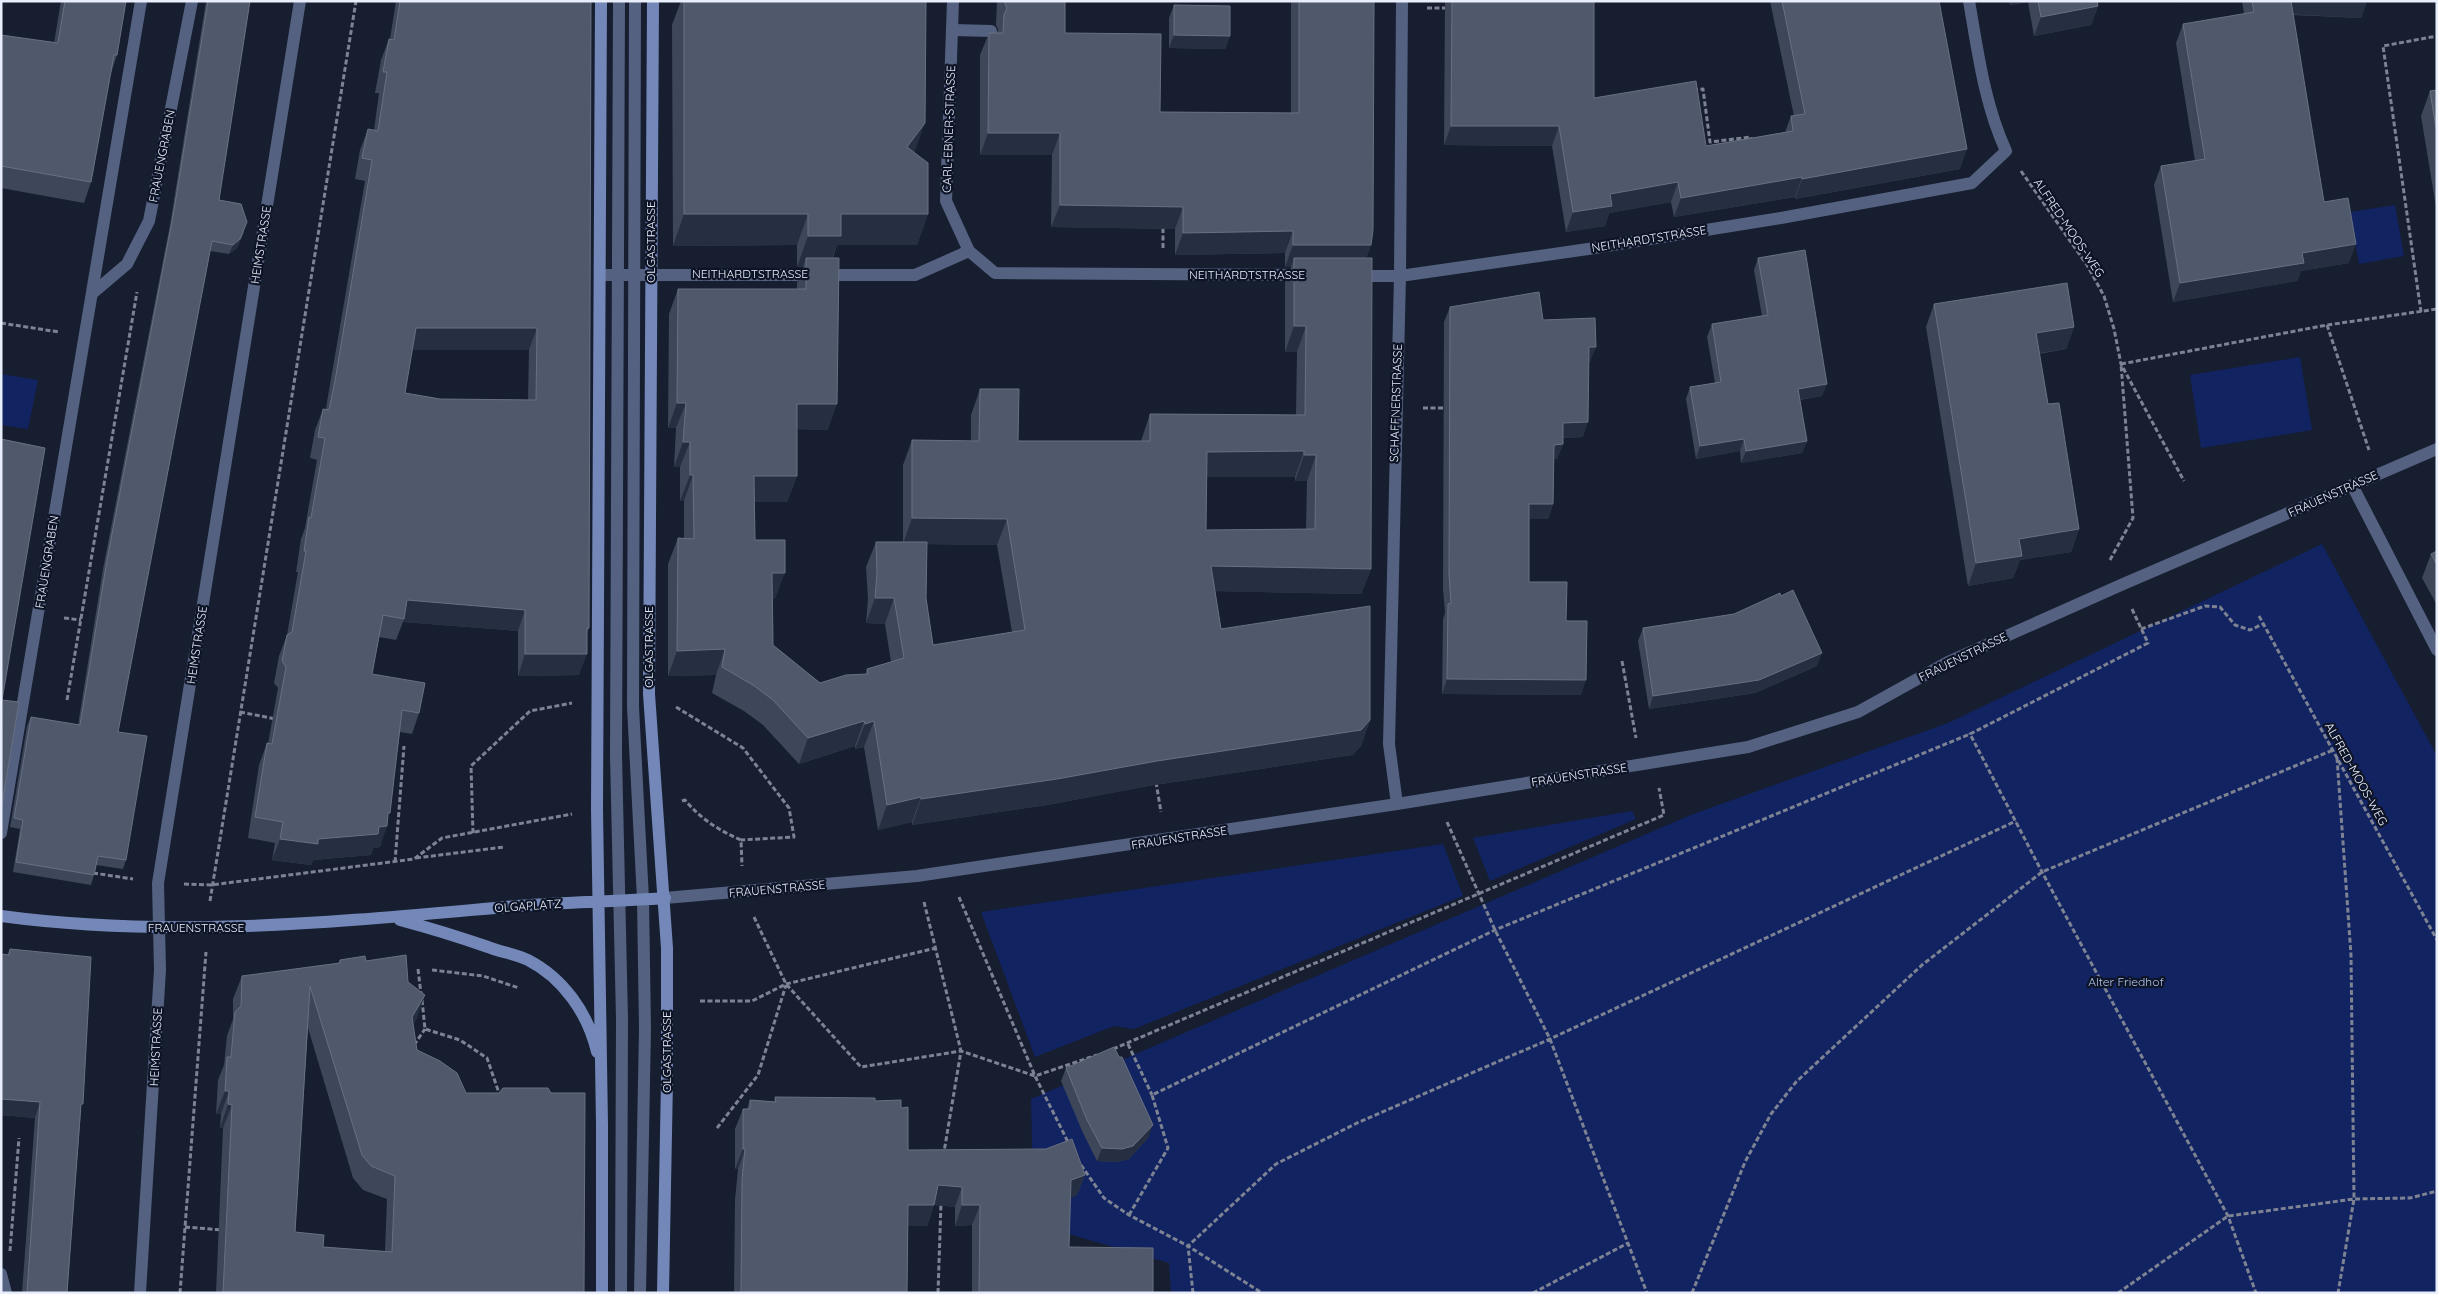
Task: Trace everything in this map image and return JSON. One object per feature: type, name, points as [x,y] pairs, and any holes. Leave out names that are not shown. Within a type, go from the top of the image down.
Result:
[{"type":"main road","points":[[601,1],[597,809],[602,1084],[602,1293]]},
{"type":"main road","name":"OLGASTRASSE","points":[[653,1],[649,694],[665,898],[668,1006],[663,1293]]},
{"type":"main road","name":"OLGAPLATZ","points":[[390,917],[598,901],[665,898]]},
{"type":"main road","name":"FRAUENSTRASSE","points":[[1,916],[84,925],[159,929],[208,929],[390,917]]},
{"type":"main road","points":[[390,917],[446,932],[526,959],[545,971],[562,986],[586,1022],[595,1045],[602,1084]]},
{"type":"street","name":"FRAUENGRABEN","points":[[1,833],[84,335],[94,292],[141,1]]},
{"type":"street","name":"FRAUENGRABEN","points":[[94,292],[127,264],[149,221],[192,1]]},
{"type":"street","name":"HEIMSTRASSE","points":[[140,1293],[160,970],[158,883],[300,1]]},
{"type":"street","points":[[619,1],[616,755],[622,1046],[621,1293]]},
{"type":"street","points":[[635,1],[633,707],[643,900],[646,1029],[640,1293]]},
{"type":"street","name":"CARL-EBNER-STRASSE","points":[[953,1],[946,202],[969,251]]},
{"type":"street","points":[[1969,1],[1988,102],[2006,151]]},
{"type":"street","name":"SCHAFFNERSTRASSE","points":[[1397,804],[1389,744],[1395,409],[1400,276],[1402,5]]},
{"type":"street","points":[[953,30],[991,31]]},
{"type":"street","name":"NEITHARDTSTRASSE","points":[[1341,276],[1400,276],[1588,249],[1781,218],[1972,183],[2006,151]]},
{"type":"street","name":"NEITHARDTSTRASSE","points":[[600,275],[915,275],[969,251],[995,273],[1321,275]]},
{"type":"street","name":"FRAUENSTRASSE","points":[[665,898],[743,893],[917,876],[1397,804],[1641,766],[1748,747],[1858,712],[1948,662],[2121,584],[2437,449]]},
{"type":"street","points":[[2352,485],[2437,650]]},
{"type":"street","points":[[1,1274],[6,1291]]},
{"type":"path","points":[[180,1293],[211,885],[356,1]]},
{"type":"path","points":[[1402,5],[1458,7]]},
{"type":"path","points":[[2421,312],[2383,46],[2437,36]]},
{"type":"path","points":[[1686,90],[1703,89],[1710,142],[1751,137],[1752,147]]},
{"type":"path","name":"ALFRED-MOOS-WEG","points":[[2006,151],[2086,265],[2104,296],[2114,329],[2121,364],[2184,481]]},
{"type":"path","points":[[1163,274],[1164,219]]},
{"type":"path","points":[[67,700],[137,289]]},
{"type":"path","points":[[1152,1095],[1495,930],[1970,734],[2148,644],[2110,559],[2132,518],[2121,364],[2327,325],[2437,309]]},
{"type":"path","points":[[1,323],[84,335]]},
{"type":"path","points":[[2327,325],[2377,474]]},
{"type":"path","points":[[1395,409],[1449,408]]},
{"type":"path","points":[[2141,629],[2205,606],[2220,607],[2235,626],[2250,630],[2264,624]]},
{"type":"path","name":"ALFRED-MOOS-WEG","points":[[2259,616],[2437,940]]},
{"type":"path","points":[[1622,661],[1641,766]]},
{"type":"path","points":[[649,694],[687,713],[743,748],[789,808],[794,837],[741,840],[698,816],[685,800],[658,803]]},
{"type":"path","points":[[473,833],[471,766],[530,711],[597,698]]},
{"type":"path","points":[[240,712],[282,720]]},
{"type":"path","points":[[1970,734],[2042,872],[2228,1216],[2256,1293]]},
{"type":"path","points":[[395,862],[404,746]]},
{"type":"path","points":[[1692,1293],[1745,1162],[1771,1114],[1796,1082],[1922,965],[2042,872],[2333,750]]},
{"type":"path","points":[[2337,758],[2351,955],[2354,1199],[2338,1293]]},
{"type":"path","points":[[1110,1050],[1128,1044],[1664,815],[1654,763]]},
{"type":"path","points":[[1155,774],[1165,840]]},
{"type":"path","points":[[1436,797],[1495,930],[1550,1039],[1647,1293]]},
{"type":"path","points":[[414,859],[442,838],[597,809]]},
{"type":"path","points":[[1188,1246],[1276,1164],[1357,1123],[1550,1039],[2016,821]]},
{"type":"path","points":[[741,840],[743,893],[786,984],[861,1067],[961,1051],[1035,1076],[1100,1054]]},
{"type":"path","points":[[93,873],[158,883],[211,885],[504,847]]},
{"type":"path","points":[[948,871],[1035,1076],[1073,1152]]},
{"type":"path","points":[[917,876],[961,1051],[942,1159]]},
{"type":"path","points":[[700,1000],[752,1001],[786,984],[936,948]]},
{"type":"path","points":[[414,1052],[413,1045],[425,1029],[418,969]]},
{"type":"path","points":[[432,970],[460,972],[504,982]]},
{"type":"path","points":[[717,1128],[758,1075],[786,984]]},
{"type":"path","points":[[425,1029],[460,1040],[487,1058],[502,1101]]},
{"type":"path","points":[[1128,1044],[1152,1095],[1168,1148],[1129,1215]]},
{"type":"path","points":[[6,1291],[19,1138]]},
{"type":"path","points":[[1077,1160],[1104,1198],[1129,1215],[1188,1246],[1262,1293]]},
{"type":"path","points":[[2118,1293],[2228,1216],[2354,1199],[2410,1198],[2437,1191]]},
{"type":"path","points":[[938,1293],[941,1196]]},
{"type":"path","points":[[185,1227],[225,1230]]},
{"type":"path","points":[[1533,1293],[1628,1243]]},
{"type":"path","points":[[1188,1246],[1193,1293]]},
{"type":"green space","points":[[2395,205],[2404,256],[2359,264],[2350,212]]},
{"type":"green space","points":[[2300,357],[2312,430],[2201,448],[2190,375]]},
{"type":"green space","points":[[1,374],[38,380],[28,429],[1,425]]},
{"type":"green space","name":"Alter Friedhof","points":[[2322,544],[2437,756],[2437,1293],[1171,1293],[1169,1263],[1034,1224],[1031,1099],[1693,814],[1948,723]]},
{"type":"green space","points":[[1632,811],[1636,819],[1490,881],[1473,838]]},
{"type":"green space","points":[[1443,844],[1463,896],[1134,1029],[1114,1026],[1035,1057],[981,912]]},
{"type":"building","points":[[65,1],[126,1],[117,55],[114,55],[91,182],[1,166],[1,35],[58,43]]},
{"type":"building","points":[[208,1],[250,1],[219,200],[241,204],[247,222],[240,239],[233,245],[212,241],[118,732],[147,736],[126,860],[98,856],[94,875],[16,862],[23,820],[14,818],[31,717],[80,725],[107,560],[173,216]]},
{"type":"building","points":[[400,1],[591,1],[589,628],[587,628],[587,654],[525,654],[525,610],[407,600],[404,619],[383,615],[372,674],[425,683],[419,713],[402,710],[387,826],[379,827],[378,834],[318,839],[318,844],[280,839],[283,822],[255,817],[267,743],[272,744],[286,667],[282,661],[287,635],[292,632],[306,551],[304,551],[309,517],[311,518],[325,438],[318,437],[323,409],[329,410],[335,381],[372,160],[362,158],[368,129],[378,131],[387,72],[383,72],[389,39],[394,40]],"holes":[[[416,328],[537,328],[536,400],[440,399],[405,393]]]},
{"type":"building","points":[[684,1],[926,1],[925,123],[907,147],[928,163],[928,214],[841,214],[841,236],[808,236],[808,214],[684,214]]},
{"type":"building","points":[[1004,1],[1065,1],[1065,33],[1161,34],[1160,112],[1299,113],[1299,1],[1374,1],[1373,230],[1371,245],[1293,245],[1293,231],[1183,233],[1183,207],[1060,205],[1060,133],[988,133],[989,33],[1003,33],[1004,15],[1007,8]]},
{"type":"building","points":[[1452,1],[1594,1],[1594,98],[1696,81],[1706,146],[1793,131],[1791,116],[1805,114],[1782,1],[1939,1],[1967,149],[1802,179],[1802,177],[1681,198],[1678,182],[1610,194],[1612,206],[1573,212],[1559,126],[1451,126]]},
{"type":"building","points":[[2038,1],[2097,1],[2098,6],[2041,17]]},
{"type":"building","points":[[2252,1],[2291,1],[2324,202],[2348,198],[2356,244],[2302,253],[2304,263],[2180,283],[2161,166],[2205,159],[2183,24],[2254,12]]},
{"type":"building","points":[[1174,5],[1230,6],[1230,36],[1174,35]]},
{"type":"building","points":[[2437,90],[2437,134],[2430,91]]},
{"type":"building","points":[[1805,250],[1827,384],[1798,389],[1807,441],[1746,451],[1744,439],[1700,446],[1690,387],[1721,382],[1712,324],[1768,315],[1758,258]]},
{"type":"building","points":[[806,258],[839,258],[837,404],[797,404],[797,476],[754,476],[755,540],[785,540],[785,573],[772,573],[773,645],[820,683],[846,675],[868,674],[867,669],[904,658],[894,598],[875,598],[877,573],[876,542],[927,542],[926,598],[933,645],[1025,630],[1007,519],[912,518],[912,440],[979,441],[980,389],[1019,389],[1018,441],[1150,441],[1150,414],[1305,415],[1306,326],[1294,326],[1294,258],[1372,258],[1371,569],[1211,566],[1221,629],[1370,606],[1370,720],[1361,730],[1157,761],[1057,779],[921,799],[921,797],[887,805],[874,721],[865,724],[864,721],[808,738],[773,700],[753,685],[722,667],[725,649],[677,651],[678,538],[694,539],[693,475],[690,475],[690,442],[683,442],[686,403],[677,403],[678,289],[806,289]],"holes":[[[1304,451],[1304,455],[1316,455],[1315,529],[1206,530],[1207,452]]]},
{"type":"building","points":[[2067,283],[2074,327],[2036,333],[2048,404],[2059,403],[2079,529],[2019,539],[2022,556],[1976,563],[1934,304]]},
{"type":"building","points":[[1539,292],[1543,320],[1595,318],[1596,347],[1589,347],[1588,422],[1563,423],[1563,444],[1554,445],[1553,504],[1529,504],[1529,582],[1567,582],[1566,621],[1587,621],[1586,680],[1447,679],[1448,604],[1451,603],[1449,574],[1450,307]]},
{"type":"building","points":[[1,439],[45,448],[2,700],[19,702],[2,804]]},
{"type":"building","points":[[2437,551],[2437,565],[2431,554]]},
{"type":"building","points":[[1793,590],[1822,653],[1759,680],[1653,696],[1643,628],[1734,614],[1780,593],[1781,596]]},
{"type":"building","points":[[10,949],[91,957],[83,1104],[81,1104],[67,1293],[27,1293],[40,1102],[1,1099],[1,954],[9,955]]},
{"type":"building","points":[[406,955],[408,982],[425,995],[412,1017],[417,1050],[440,1061],[457,1073],[466,1093],[499,1093],[503,1088],[548,1088],[551,1093],[585,1093],[584,1293],[223,1293],[232,1105],[228,1104],[229,1091],[225,1091],[227,1057],[231,1057],[235,1012],[241,1006],[242,976],[340,963],[340,960],[365,956],[366,961]],"holes":[[[310,986],[362,1155],[371,1166],[395,1176],[392,1252],[323,1247],[324,1235],[295,1232]]]},
{"type":"building","points":[[1114,1047],[1119,1057],[1122,1057],[1153,1125],[1133,1146],[1122,1149],[1102,1148],[1087,1120],[1066,1068]]},
{"type":"building","points":[[775,1097],[875,1098],[875,1101],[901,1100],[901,1108],[908,1107],[908,1150],[1046,1149],[1072,1139],[1085,1175],[1071,1180],[1069,1247],[1153,1248],[1153,1293],[979,1293],[980,1205],[962,1205],[962,1187],[938,1185],[934,1205],[908,1205],[907,1293],[741,1293],[742,1179],[745,1149],[743,1149],[743,1109],[750,1109],[750,1100],[776,1102]]}]
